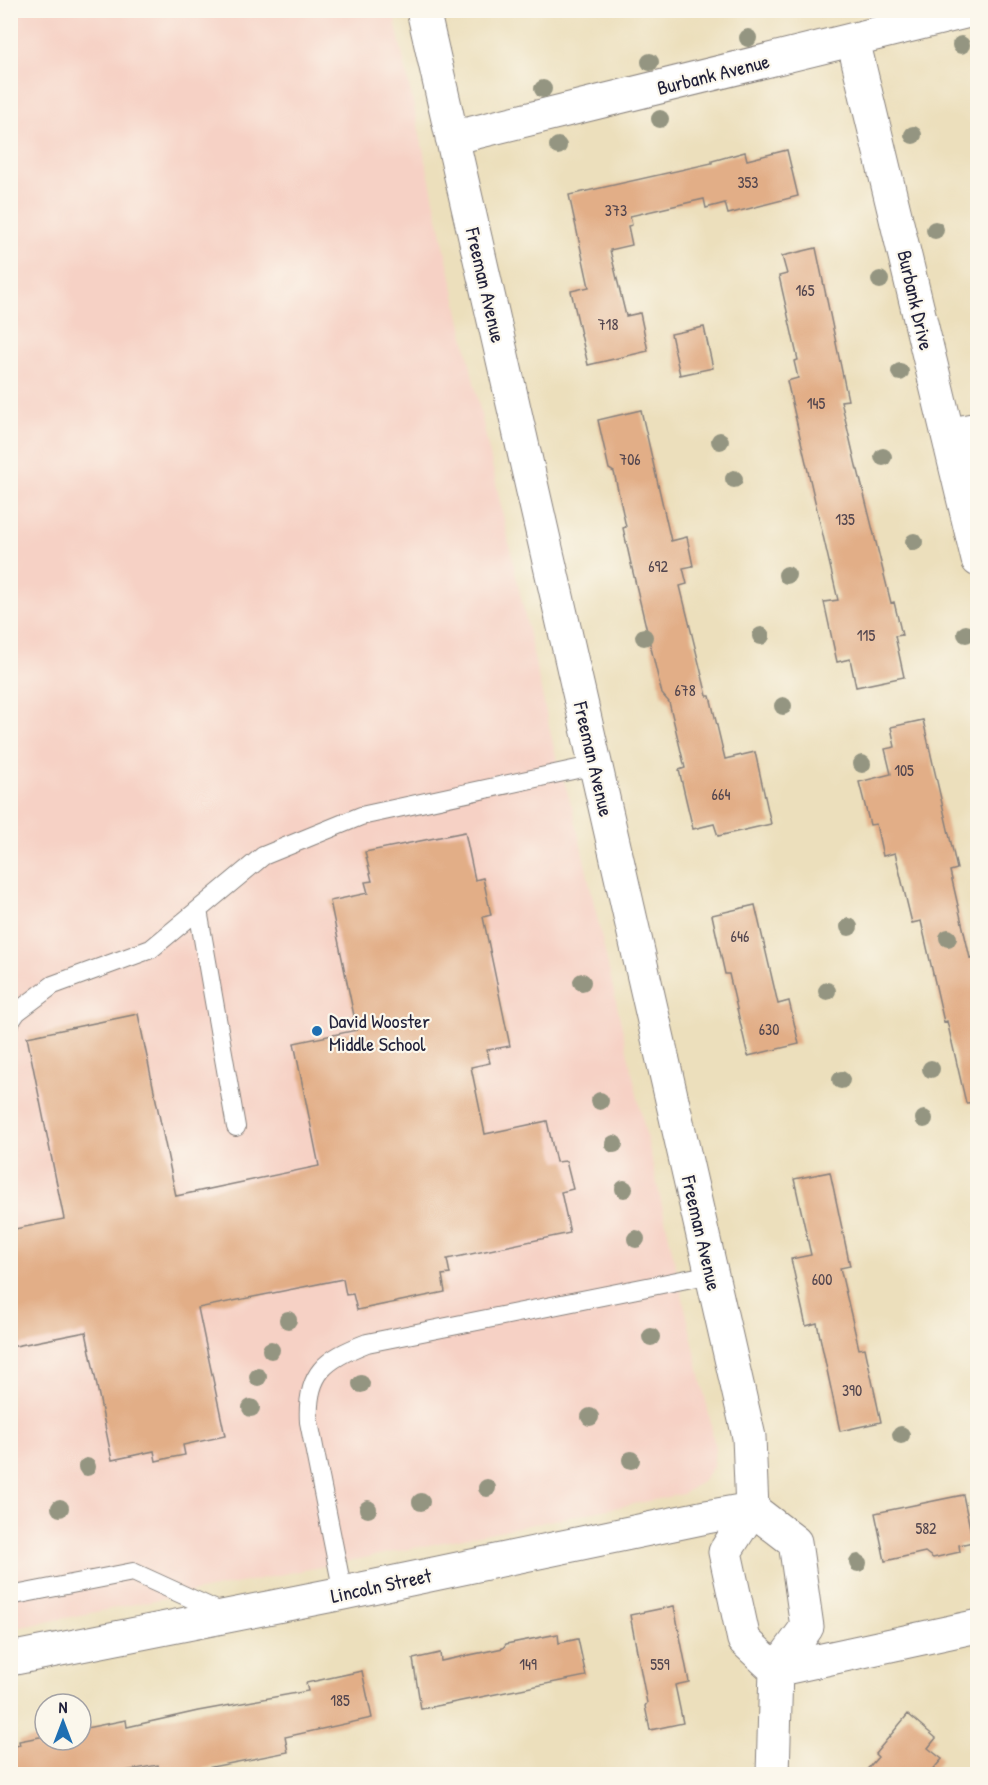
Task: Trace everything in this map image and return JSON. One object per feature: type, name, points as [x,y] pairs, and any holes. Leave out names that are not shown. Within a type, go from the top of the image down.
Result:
[{"type":"street","name":"Freeman Avenue","points":[[423,10],[750,1437],[752,1509]]},
{"type":"street","name":"Burbank Avenue","points":[[452,138],[973,10]]},
{"type":"street","name":"Burbank Drive","points":[[853,40],[963,432],[978,560]]},
{"type":"street","name":"Lincoln Street","points":[[10,1659],[752,1509]]},
{"type":"street","points":[[773,1774],[776,1670],[807,1628],[795,1542],[752,1509],[725,1552],[744,1640],[776,1670]]},
{"type":"street","points":[[776,1670],[978,1626]]},
{"type":"lane","points":[[10,1022],[17,1012],[53,985],[151,949],[263,856],[361,816],[596,765]]},
{"type":"lane","points":[[198,910],[236,1127]]},
{"type":"lane","points":[[343,1593],[309,1422],[308,1404],[311,1384],[323,1367],[341,1353],[367,1343],[712,1274]]},
{"type":"lane","points":[[10,1596],[133,1572],[227,1615]]},
{"type":"shaded area","name":"David Wooster Middle School","points":[[11,11],[393,11],[554,749],[573,810],[710,1419],[715,1448],[713,1467],[702,1481],[683,1494],[11,1629]]},
{"type":"building","points":[[787,150],[798,196],[728,214],[725,203],[706,208],[704,199],[630,216],[632,225],[628,226],[632,245],[610,250],[626,316],[640,313],[648,351],[588,365],[571,291],[589,287],[569,195],[712,163],[712,161],[745,152],[747,160]]},
{"type":"building","points":[[816,248],[848,400],[841,401],[891,603],[894,602],[902,635],[895,636],[904,677],[856,687],[850,659],[837,662],[824,602],[838,600],[787,381],[798,378],[794,361],[798,360],[779,276],[787,274],[782,256]]},
{"type":"building","points":[[704,327],[713,368],[680,375],[671,334]]},
{"type":"building","points":[[641,410],[671,541],[687,537],[693,566],[683,568],[687,584],[680,586],[725,759],[755,752],[771,824],[718,836],[714,824],[693,829],[679,770],[685,768],[669,702],[662,694],[623,528],[626,527],[614,472],[609,469],[598,420]]},
{"type":"building","points":[[923,720],[957,869],[950,871],[970,958],[973,957],[978,978],[978,1102],[966,1103],[947,1021],[944,1022],[921,921],[912,923],[895,853],[883,856],[876,824],[870,825],[859,782],[891,774],[885,749],[895,747],[891,727]]},
{"type":"building","points":[[465,832],[475,880],[483,878],[491,915],[483,917],[510,1046],[487,1050],[490,1063],[471,1067],[485,1134],[547,1121],[556,1162],[566,1161],[573,1189],[561,1192],[570,1233],[447,1259],[450,1274],[442,1275],[445,1292],[357,1310],[353,1294],[346,1295],[343,1279],[198,1308],[225,1436],[183,1445],[185,1455],[156,1461],[154,1451],[112,1460],[86,1332],[10,1347],[10,1230],[64,1219],[27,1037],[138,1014],[176,1196],[319,1166],[294,1043],[357,1030],[330,901],[368,893],[365,882],[372,881],[365,852]]},
{"type":"building","points":[[755,905],[778,1004],[789,1001],[799,1044],[748,1056],[729,974],[725,974],[712,915]]},
{"type":"building","points":[[830,1172],[850,1266],[840,1268],[859,1349],[865,1348],[881,1422],[840,1431],[817,1323],[806,1326],[791,1259],[811,1255],[794,1179]]},
{"type":"building","points":[[963,1495],[973,1542],[959,1545],[960,1552],[933,1558],[925,1552],[885,1561],[875,1513]]},
{"type":"building","points":[[674,1606],[689,1682],[675,1685],[683,1723],[650,1730],[630,1615]]},
{"type":"building","points":[[558,1634],[559,1643],[578,1639],[586,1676],[421,1709],[413,1659],[440,1653],[441,1661],[503,1648],[506,1644]]},
{"type":"building","points":[[362,1671],[372,1718],[285,1737],[288,1752],[176,1774],[160,1774],[158,1765],[108,1774],[10,1774],[10,1747],[20,1745],[19,1741],[33,1738],[33,1752],[93,1752],[93,1727],[126,1720],[127,1727],[198,1711],[308,1691],[306,1683]]},
{"type":"building","points":[[908,1714],[936,1738],[928,1748],[942,1759],[929,1774],[863,1774],[878,1757],[875,1754]]},
{"type":"place","name":"David Wooster Middle School","points":[[317,1031]]}]
